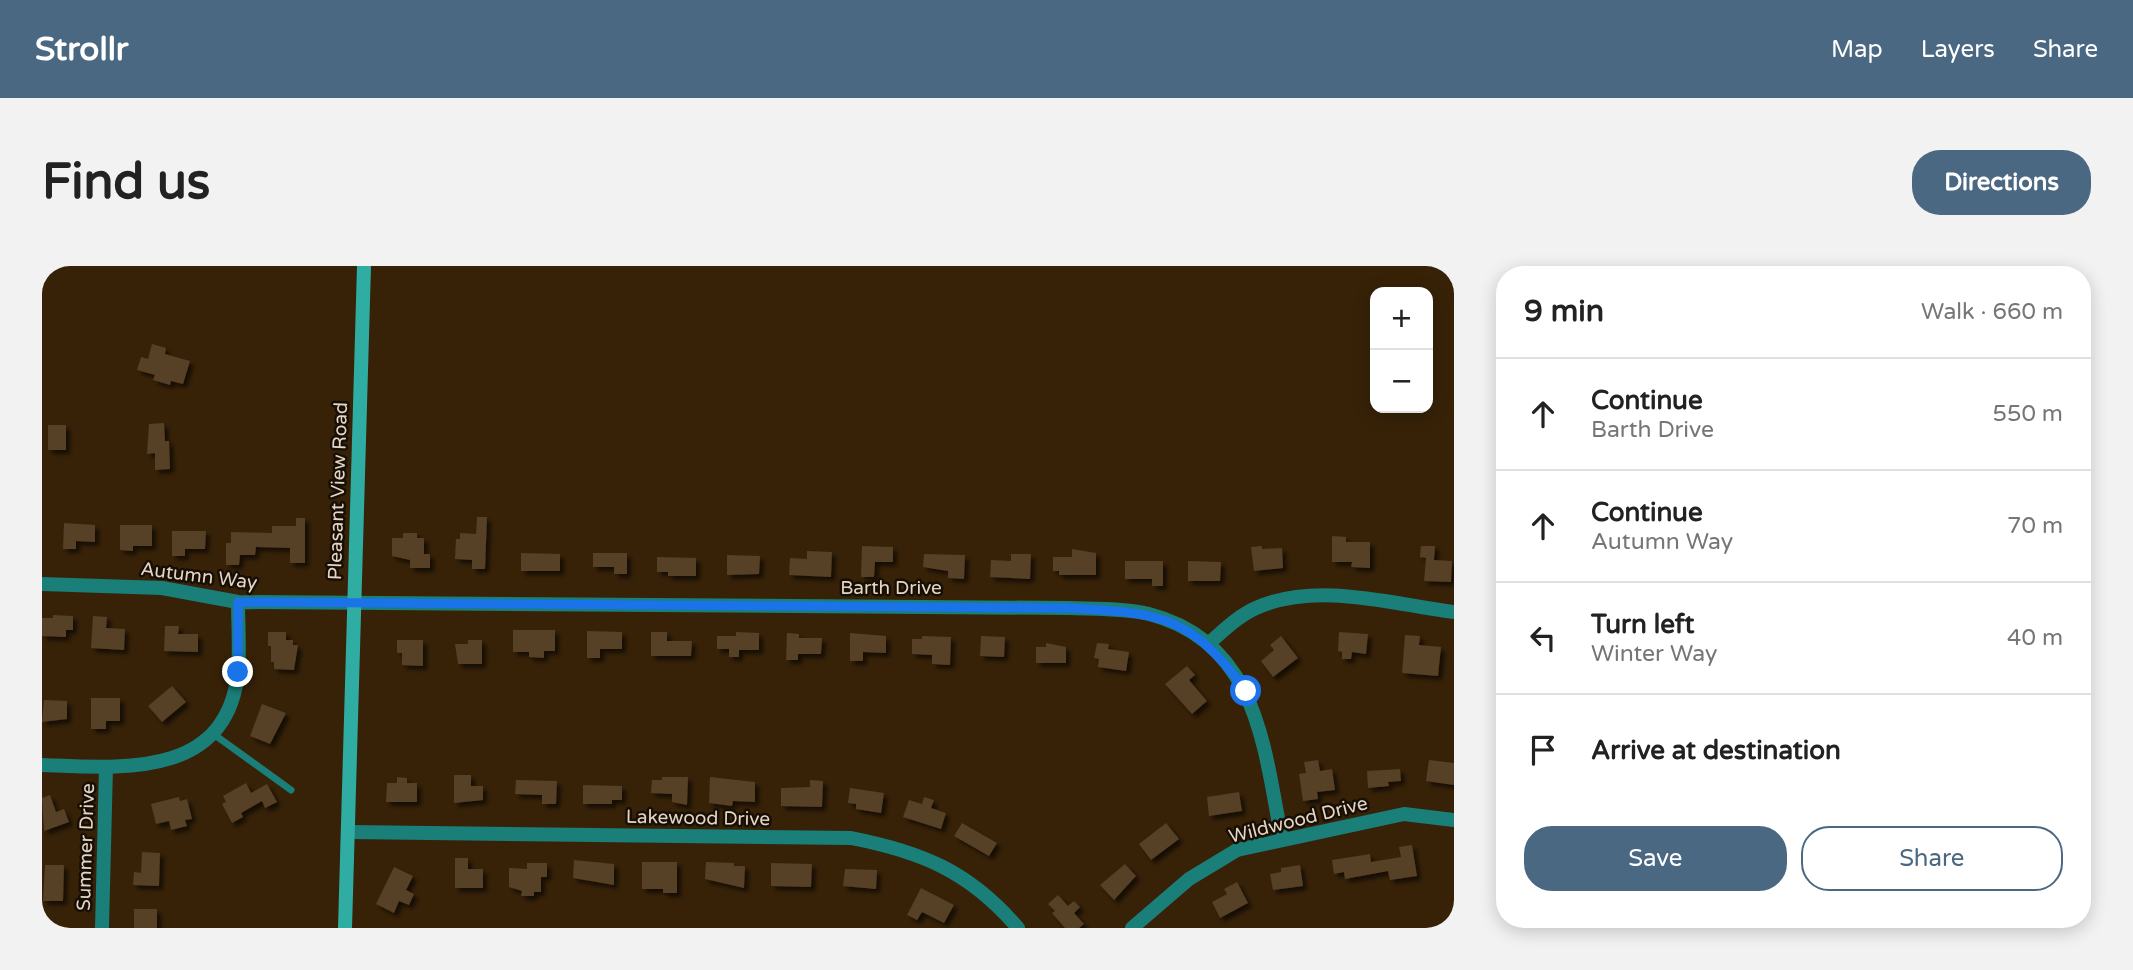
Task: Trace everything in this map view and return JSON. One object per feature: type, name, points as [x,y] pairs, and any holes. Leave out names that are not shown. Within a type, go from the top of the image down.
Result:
[{"type":"main road","name":"Pleasant View Road","points":[[345,928],[352,602],[364,266]]},
{"type":"street","name":"Autumn Way","points":[[42,583],[162,588],[192,596],[238,602],[352,602]]},
{"type":"street","points":[[1208,644],[1234,621],[1256,608],[1289,598],[1326,595],[1454,612]]},
{"type":"street","points":[[42,765],[144,766],[176,759],[212,732],[226,713],[238,672],[238,602]]},
{"type":"street","name":"Barth Drive","points":[[352,602],[1080,609],[1149,614],[1182,627],[1208,644],[1246,691],[1258,718],[1282,840]]},
{"type":"street","name":"Summer Drive","points":[[102,928],[106,767]]},
{"type":"street","name":"Wildwood Drive","points":[[1132,928],[1211,864],[1237,850],[1404,814],[1454,820]]},
{"type":"street","name":"Lakewood Drive","points":[[349,832],[851,838],[926,857],[962,876],[995,901],[1018,928]]},
{"type":"lane","points":[[212,732],[291,790]]},
{"type":"building","points":[[152,344],[166,348],[165,354],[190,361],[183,384],[171,381],[170,385],[153,380],[155,375],[137,370],[141,357],[148,359]]},
{"type":"building","points":[[164,423],[165,441],[169,441],[170,469],[155,470],[155,453],[147,454],[149,424]]},
{"type":"building","points":[[48,425],[66,425],[66,450],[48,450]]},
{"type":"building","points":[[477,517],[487,517],[485,569],[472,569],[472,560],[455,559],[456,539],[460,539],[460,533],[476,534]]},
{"type":"building","points":[[296,518],[305,518],[305,563],[290,563],[290,548],[256,547],[255,555],[240,555],[239,565],[226,565],[226,543],[231,543],[231,532],[272,533],[272,526],[296,526]]},
{"type":"building","points":[[64,523],[95,525],[95,542],[76,541],[76,549],[63,549]]},
{"type":"building","points":[[120,525],[152,525],[152,546],[133,546],[133,551],[120,550]]},
{"type":"building","points":[[172,531],[206,531],[205,549],[185,549],[185,556],[172,556]]},
{"type":"building","points":[[403,533],[417,533],[417,538],[424,538],[424,554],[430,554],[430,568],[410,568],[410,560],[392,556],[392,538],[403,538]]},
{"type":"building","points":[[1332,536],[1346,537],[1346,542],[1370,542],[1370,568],[1351,567],[1352,562],[1332,562]]},
{"type":"building","points":[[862,546],[893,547],[893,562],[875,562],[874,577],[861,577]]},
{"type":"building","points":[[1262,546],[1262,549],[1282,548],[1283,568],[1254,571],[1251,547]]},
{"type":"building","points":[[1421,546],[1435,546],[1434,560],[1452,561],[1451,582],[1424,581],[1426,558],[1420,557]]},
{"type":"building","points":[[1072,549],[1096,553],[1096,575],[1059,575],[1059,571],[1053,571],[1053,557],[1072,557]]},
{"type":"building","points":[[807,551],[832,552],[831,577],[789,575],[790,558],[807,559]]},
{"type":"building","points":[[521,553],[560,554],[560,571],[521,571]]},
{"type":"building","points":[[593,553],[627,553],[627,574],[614,574],[614,567],[593,567]]},
{"type":"building","points":[[924,554],[965,555],[964,579],[948,578],[948,571],[923,567]]},
{"type":"building","points":[[1011,554],[1031,554],[1030,579],[990,577],[991,560],[1011,561]]},
{"type":"building","points":[[727,555],[760,556],[759,574],[727,575]]},
{"type":"building","points":[[657,557],[696,558],[696,576],[668,576],[668,572],[657,572]]},
{"type":"building","points":[[1125,561],[1163,561],[1163,586],[1152,586],[1152,579],[1125,579]]},
{"type":"building","points":[[1188,561],[1221,562],[1220,581],[1188,581]]},
{"type":"building","points":[[53,615],[73,616],[73,630],[66,630],[66,637],[42,636],[42,618],[53,618]]},
{"type":"building","points":[[93,616],[107,617],[106,628],[125,629],[124,650],[91,648]]},
{"type":"building","points":[[165,626],[179,626],[178,634],[198,634],[198,652],[164,651]]},
{"type":"building","points":[[513,630],[555,630],[555,651],[544,651],[544,658],[529,657],[529,652],[513,652]]},
{"type":"building","points":[[587,631],[622,632],[622,649],[600,649],[600,658],[587,658]]},
{"type":"building","points":[[268,632],[286,632],[286,640],[293,640],[293,645],[298,645],[294,670],[274,669],[271,646],[268,646]]},
{"type":"building","points":[[651,632],[667,632],[667,641],[692,641],[691,656],[651,656]]},
{"type":"building","points":[[736,632],[759,633],[759,650],[739,650],[739,657],[729,657],[729,649],[717,649],[717,636],[736,636]]},
{"type":"building","points":[[1339,632],[1368,634],[1366,654],[1352,652],[1351,659],[1342,659],[1342,652],[1338,651]]},
{"type":"building","points":[[787,633],[799,634],[799,638],[822,638],[821,654],[798,654],[798,660],[786,660]]},
{"type":"building","points":[[850,633],[886,636],[886,653],[863,652],[863,661],[850,661]]},
{"type":"building","points":[[1405,635],[1420,636],[1419,645],[1441,647],[1438,676],[1402,673]]},
{"type":"building","points":[[922,636],[951,637],[950,665],[932,664],[932,655],[912,654],[912,639],[922,639]]},
{"type":"building","points":[[981,636],[1005,637],[1004,657],[980,656]]},
{"type":"building","points":[[1281,636],[1298,658],[1273,677],[1261,661],[1274,650],[1270,645]]},
{"type":"building","points":[[397,640],[423,640],[423,666],[402,665],[402,653],[397,653]]},
{"type":"building","points":[[468,640],[482,640],[482,664],[458,664],[455,644],[468,644]]},
{"type":"building","points":[[1046,643],[1066,647],[1066,663],[1036,663],[1036,647],[1046,647]]},
{"type":"building","points":[[1097,643],[1109,644],[1108,649],[1129,652],[1126,671],[1098,667],[1099,659],[1094,658]]},
{"type":"building","points":[[1187,666],[1195,675],[1189,680],[1207,701],[1192,714],[1165,684]]},
{"type":"building","points":[[172,686],[186,702],[162,722],[148,706]]},
{"type":"building","points":[[91,698],[120,698],[120,721],[106,721],[106,729],[91,729]]},
{"type":"building","points":[[44,700],[67,701],[67,719],[42,722]]},
{"type":"building","points":[[262,704],[286,713],[270,744],[250,736]]},
{"type":"building","points":[[1318,760],[1320,771],[1332,769],[1335,790],[1317,792],[1318,799],[1303,801],[1299,774],[1306,773],[1304,762]]},
{"type":"building","points":[[1429,760],[1454,763],[1454,785],[1426,781]]},
{"type":"building","points":[[1400,769],[1401,781],[1388,782],[1389,786],[1368,788],[1367,771]]},
{"type":"building","points":[[454,775],[471,775],[471,786],[483,786],[483,800],[454,803]]},
{"type":"building","points":[[397,777],[407,778],[407,783],[417,783],[417,802],[386,802],[387,783],[397,783]]},
{"type":"building","points":[[662,777],[688,777],[687,805],[672,802],[672,794],[651,793],[652,780],[662,780]]},
{"type":"building","points":[[710,777],[755,782],[755,802],[733,801],[732,806],[709,803]]},
{"type":"building","points":[[516,780],[557,781],[556,804],[542,804],[542,795],[515,794]]},
{"type":"building","points":[[810,780],[823,781],[822,807],[781,806],[781,788],[810,787]]},
{"type":"building","points":[[246,783],[251,793],[267,784],[277,802],[265,808],[262,801],[241,813],[243,817],[232,823],[222,804],[226,802],[223,796]]},
{"type":"building","points":[[583,785],[622,786],[622,800],[612,800],[612,804],[583,804]]},
{"type":"building","points":[[850,788],[884,793],[881,813],[856,809],[856,804],[848,803]]},
{"type":"building","points":[[1239,792],[1242,811],[1209,816],[1207,797]]},
{"type":"building","points":[[50,795],[56,812],[64,809],[69,822],[44,831],[42,798]]},
{"type":"building","points":[[179,797],[180,801],[187,799],[192,819],[185,820],[187,826],[171,830],[169,821],[156,824],[151,804]]},
{"type":"building","points":[[924,797],[934,800],[931,808],[946,813],[941,829],[903,817],[909,800],[922,804]]},
{"type":"building","points":[[962,823],[997,843],[989,856],[954,836]]},
{"type":"building","points":[[1166,823],[1179,839],[1151,860],[1139,844]]},
{"type":"building","points":[[1412,845],[1417,876],[1390,880],[1388,871],[1345,879],[1344,872],[1334,874],[1332,860],[1370,854],[1371,862],[1401,857],[1399,847]]},
{"type":"building","points":[[142,852],[160,853],[159,886],[133,885],[134,872],[141,873]]},
{"type":"building","points":[[455,858],[468,858],[468,869],[483,869],[483,888],[455,888]]},
{"type":"building","points":[[574,860],[614,864],[614,885],[573,878]]},
{"type":"building","points":[[642,862],[677,862],[677,893],[663,893],[663,889],[642,889]]},
{"type":"building","points":[[706,862],[745,866],[744,888],[705,879]]},
{"type":"building","points":[[527,863],[547,863],[547,877],[541,877],[541,892],[534,892],[534,896],[521,896],[522,891],[509,887],[509,868],[527,869]]},
{"type":"building","points":[[771,863],[812,864],[811,887],[771,886]]},
{"type":"building","points":[[1125,864],[1136,876],[1114,900],[1100,885]]},
{"type":"building","points":[[45,865],[64,865],[63,901],[43,901]]},
{"type":"building","points":[[1300,865],[1303,886],[1273,890],[1270,874],[1281,872],[1281,868]]},
{"type":"building","points":[[394,867],[413,876],[406,890],[414,894],[409,905],[399,901],[394,913],[376,904]]},
{"type":"building","points":[[845,869],[877,870],[876,889],[843,886]]},
{"type":"building","points":[[1237,882],[1248,903],[1220,918],[1212,902],[1227,894],[1224,889]]},
{"type":"building","points":[[921,888],[954,905],[944,923],[922,912],[917,920],[907,915]]},
{"type":"building","points":[[1058,895],[1068,906],[1074,901],[1080,907],[1074,913],[1084,924],[1079,928],[1065,928],[1052,913],[1055,911],[1048,904]]},
{"type":"building","points":[[134,909],[157,909],[157,928],[134,928]]},
{"type":"route","points":[[238,672],[238,602],[1069,608],[1149,614],[1182,627],[1208,644],[1246,691]]}]
